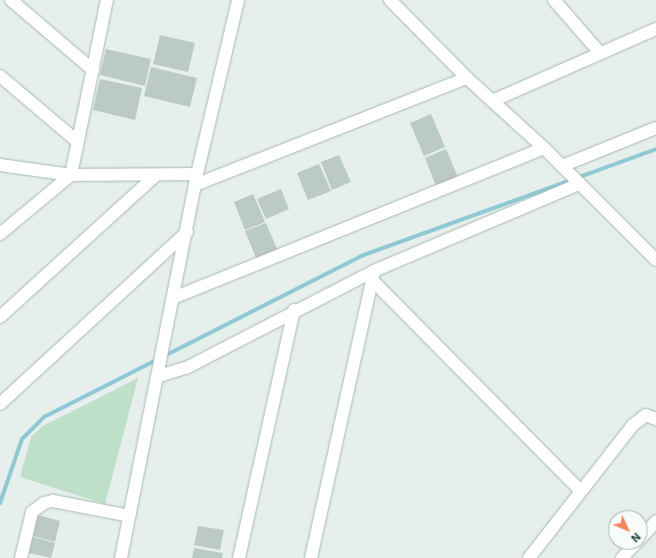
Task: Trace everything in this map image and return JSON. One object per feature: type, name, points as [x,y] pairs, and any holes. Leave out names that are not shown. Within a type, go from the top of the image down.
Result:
[{"type":"street","points":[[12,0],[93,70]]},
{"type":"street","points":[[0,234],[71,175],[108,0]]},
{"type":"street","points":[[121,558],[160,376],[173,298],[196,180],[238,0]]},
{"type":"street","points":[[390,0],[467,78],[544,148],[656,260]]},
{"type":"street","points":[[554,0],[600,53]]},
{"type":"street","points":[[492,101],[656,28]]},
{"type":"street","points":[[0,76],[78,142]]},
{"type":"street","points":[[0,165],[71,175],[155,176],[196,180],[467,78]]},
{"type":"street","points":[[562,166],[656,128]]},
{"type":"street","points":[[173,298],[544,148]]},
{"type":"street","points":[[0,317],[155,176]]},
{"type":"street","points":[[160,376],[186,368],[294,310],[579,184]]},
{"type":"street","points":[[0,404],[186,232]]},
{"type":"street","points":[[373,276],[582,491]]},
{"type":"street","points":[[311,558],[373,276]]},
{"type":"street","points":[[239,558],[294,310]]},
{"type":"street","points":[[529,558],[633,425],[646,415],[656,419]]},
{"type":"street","points":[[21,558],[32,512],[44,503],[52,501],[130,516]]},
{"type":"street","points":[[648,530],[656,521]]},
{"type":"street","points":[[622,558],[630,550]]},
{"type":"green space","points":[[138,378],[105,504],[20,477],[31,437],[43,426]]},
{"type":"building","points":[[160,35],[195,43],[188,72],[153,64]]},
{"type":"building","points":[[106,49],[151,59],[145,86],[100,75]]},
{"type":"building","points":[[151,67],[197,78],[190,107],[144,96]]},
{"type":"building","points":[[100,79],[142,88],[135,120],[93,110]]},
{"type":"building","points":[[431,114],[445,147],[424,156],[410,123]]},
{"type":"building","points":[[446,149],[458,177],[436,186],[425,158]]},
{"type":"building","points":[[339,155],[351,182],[332,190],[321,162]]},
{"type":"building","points":[[319,164],[331,191],[308,200],[297,173]]},
{"type":"building","points":[[281,189],[289,209],[266,219],[257,199]]},
{"type":"building","points":[[253,194],[265,222],[245,230],[234,202]]},
{"type":"building","points":[[266,223],[278,251],[257,260],[245,231]]},
{"type":"building","points":[[38,515],[60,521],[55,542],[33,536]]},
{"type":"building","points":[[198,526],[224,530],[220,550],[194,545]]},
{"type":"building","points":[[33,537],[55,543],[51,558],[29,553]]},
{"type":"building","points":[[194,548],[223,553],[222,558],[192,558]]},
{"type":"waterway","points":[[0,503],[22,439],[44,417],[361,256],[656,149]]}]
